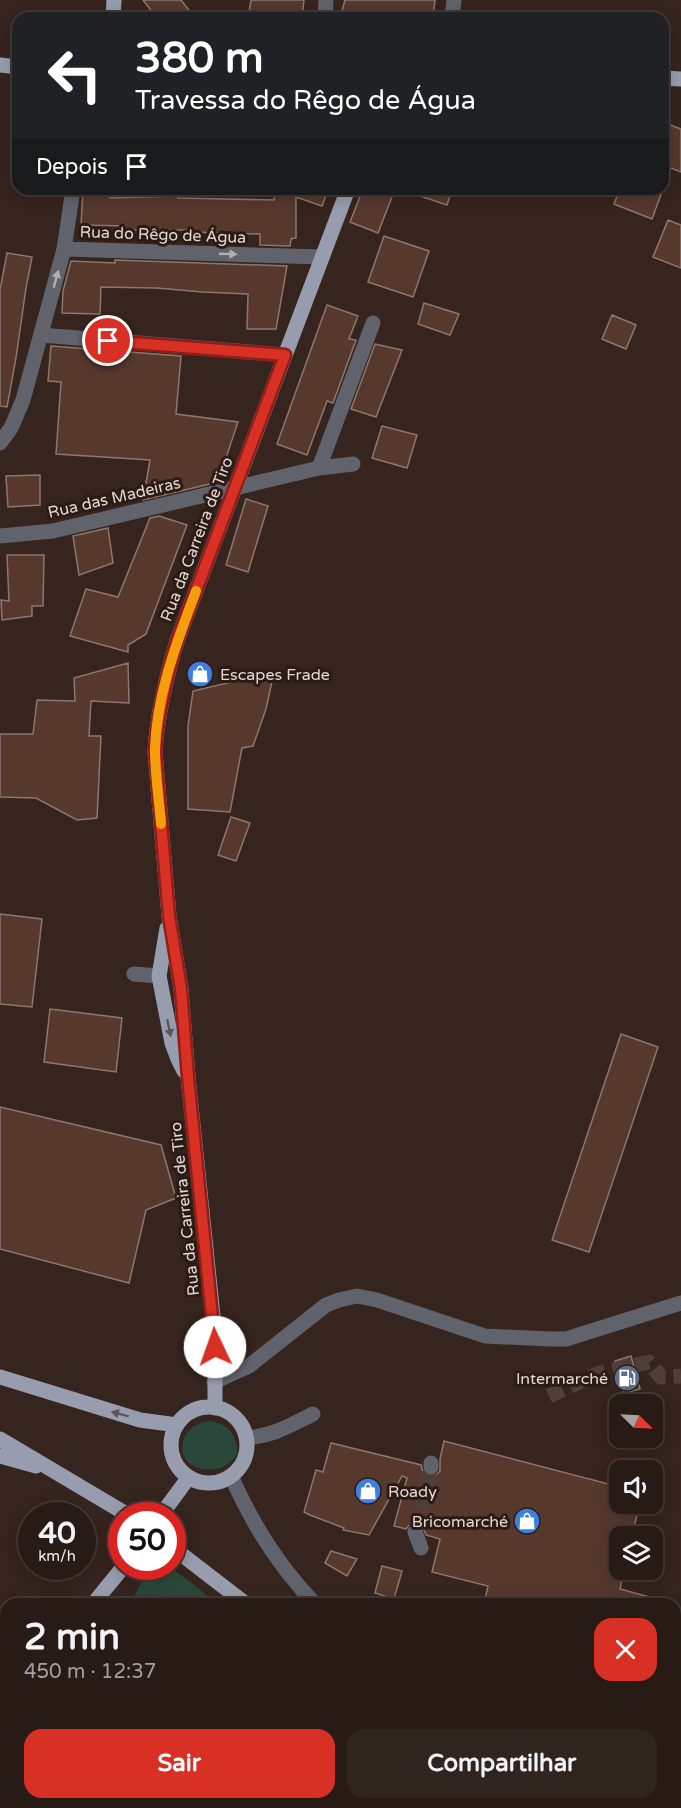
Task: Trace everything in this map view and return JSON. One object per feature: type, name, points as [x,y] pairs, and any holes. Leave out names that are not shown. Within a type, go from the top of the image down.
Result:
[{"type":"main road","name":"Rua da Carreira de Tiro","points":[[215,1408],[213,1317],[181,989],[169,916],[155,752],[161,702],[177,641],[346,195]]},
{"type":"main road","name":"Rua da Carreira de Tiro","points":[[169,916],[159,975],[172,1043],[188,1077]]},
{"type":"main road","points":[[159,975],[169,978],[181,989]]},
{"type":"main road","points":[[0,1377],[140,1420],[177,1425]]},
{"type":"main road","points":[[215,1408],[238,1421],[246,1437],[247,1448],[239,1469],[231,1476],[214,1483],[197,1481],[181,1471],[172,1453],[171,1443],[177,1425],[190,1413],[215,1408]]},
{"type":"main road","points":[[0,1439],[108,1502]]},
{"type":"main road","points":[[0,1456],[56,1472]]},
{"type":"main road","points":[[171,1502],[189,1477]]},
{"type":"main road","points":[[186,1558],[238,1598]]},
{"type":"main road","points":[[98,1598],[113,1580]]},
{"type":"street","points":[[64,249],[72,195]]},
{"type":"street","name":"Rua do Rêgo de Água","points":[[0,443],[11,428],[23,400],[64,249],[322,257]]},
{"type":"street","points":[[319,468],[373,323]]},
{"type":"street","points":[[41,335],[285,355]]},
{"type":"street","name":"Rua das Madeiras","points":[[0,536],[53,531],[319,468],[353,464]]},
{"type":"street","points":[[134,974],[159,975]]},
{"type":"street","points":[[214,1382],[249,1366],[326,1305],[357,1296],[377,1299],[485,1336],[529,1339],[566,1339],[681,1304]]},
{"type":"street","points":[[246,1437],[263,1437],[274,1434],[313,1414]]},
{"type":"street","points":[[231,1476],[267,1545],[310,1598]]},
{"type":"street","points":[[415,1532],[421,1548]]},
{"type":"green space","points":[[210,1421],[222,1425],[231,1432],[237,1448],[237,1454],[230,1462],[221,1468],[211,1470],[192,1465],[186,1459],[183,1450],[184,1439],[188,1431],[198,1424]]},
{"type":"green space","points":[[186,1579],[211,1598],[133,1598],[143,1580]]},
{"type":"building","points":[[143,0],[181,0],[190,12],[152,12]]},
{"type":"building","points":[[251,0],[304,0],[303,12],[249,12]]},
{"type":"building","points":[[345,0],[435,0],[434,12],[342,12]]},
{"type":"building","points":[[669,124],[681,129],[681,172],[669,167]]},
{"type":"building","points":[[83,195],[110,195],[110,198],[178,196],[178,198],[274,200],[274,195],[326,195],[322,206],[296,197],[296,238],[291,239],[290,246],[260,245],[260,234],[192,232],[192,230],[124,230],[125,226],[81,225]]},
{"type":"building","points":[[361,195],[393,195],[378,233],[350,222]]},
{"type":"building","points":[[417,195],[450,195],[447,205]]},
{"type":"building","points":[[618,195],[661,195],[652,219],[614,204]]},
{"type":"building","points":[[668,220],[681,225],[681,268],[653,257]]},
{"type":"building","points":[[384,236],[429,251],[413,297],[368,282]]},
{"type":"building","points":[[7,253],[32,257],[7,407],[0,406],[0,290]]},
{"type":"building","points":[[115,260],[287,266],[276,329],[247,329],[248,294],[101,287],[100,314],[62,313],[63,291],[71,261],[115,263]]},
{"type":"building","points":[[424,303],[459,314],[450,335],[418,324]]},
{"type":"building","points":[[327,305],[358,316],[349,339],[356,340],[333,403],[327,401],[307,455],[277,444]]},
{"type":"building","points":[[612,315],[636,325],[626,349],[602,339]]},
{"type":"building","points":[[375,344],[402,350],[376,417],[351,409]]},
{"type":"building","points":[[51,346],[181,356],[176,414],[238,422],[218,482],[143,500],[150,460],[56,454],[61,382],[48,381]]},
{"type":"building","points":[[382,426],[417,435],[407,468],[372,458]]},
{"type":"building","points":[[40,475],[40,505],[8,507],[6,476]]},
{"type":"building","points":[[246,499],[268,506],[248,572],[226,565]]},
{"type":"building","points":[[159,516],[187,525],[146,634],[128,645],[128,652],[70,636],[86,589],[118,597],[150,518]]},
{"type":"building","points":[[108,528],[113,563],[79,575],[73,536]]},
{"type":"building","points":[[7,555],[44,555],[43,606],[32,606],[32,616],[2,620],[1,600],[9,601]]},
{"type":"building","points":[[128,663],[129,703],[91,701],[89,736],[101,736],[97,818],[77,820],[36,798],[0,797],[0,734],[33,734],[37,700],[75,701],[74,678]]},
{"type":"building","points":[[274,672],[266,709],[253,746],[242,748],[230,812],[188,809],[188,726],[193,691]]},
{"type":"building","points":[[231,817],[250,823],[236,861],[218,855]]},
{"type":"building","points":[[0,914],[42,919],[32,1007],[0,1004]]},
{"type":"building","points":[[50,1009],[122,1018],[116,1072],[44,1062]]},
{"type":"building","points":[[621,1034],[658,1047],[589,1252],[552,1240]]},
{"type":"building","points":[[0,1107],[161,1145],[176,1198],[146,1210],[129,1283],[0,1249]]},
{"type":"building","points":[[631,1356],[640,1389],[624,1393],[615,1361]]},
{"type":"building","points":[[444,1441],[609,1484],[609,1514],[637,1514],[634,1526],[609,1526],[609,1580],[622,1580],[620,1589],[653,1598],[485,1598],[488,1586],[432,1572],[440,1539],[426,1535],[422,1525],[417,1523],[411,1523],[406,1529],[394,1526],[407,1478],[402,1476],[369,1535],[343,1530],[344,1528],[304,1512],[316,1470],[323,1472],[331,1443],[421,1465],[427,1476],[432,1477],[440,1471]]},
{"type":"building","points":[[331,1551],[357,1559],[347,1576],[325,1563]]},
{"type":"building","points":[[382,1566],[402,1571],[394,1598],[375,1593]]},
{"type":"tunnel","points":[[549,1396],[599,1373],[649,1362],[661,1377],[681,1376]]},
{"type":"tunnel","points":[[415,1532],[431,1467]]},
{"type":"slow traffic","points":[[161,824],[155,752],[161,702],[177,641],[196,591]]},
{"type":"place","name":"Escapes Frade","points":[[200,674]]},
{"type":"place","name":"Intermarché","points":[[627,1378]]},
{"type":"place","name":"Roady","points":[[368,1491]]},
{"type":"place","name":"Bricomarché","points":[[527,1521]]},
{"type":"route","points":[[108,341],[285,355],[177,641],[164,686],[155,752],[169,916],[181,989],[215,1347]]}]
